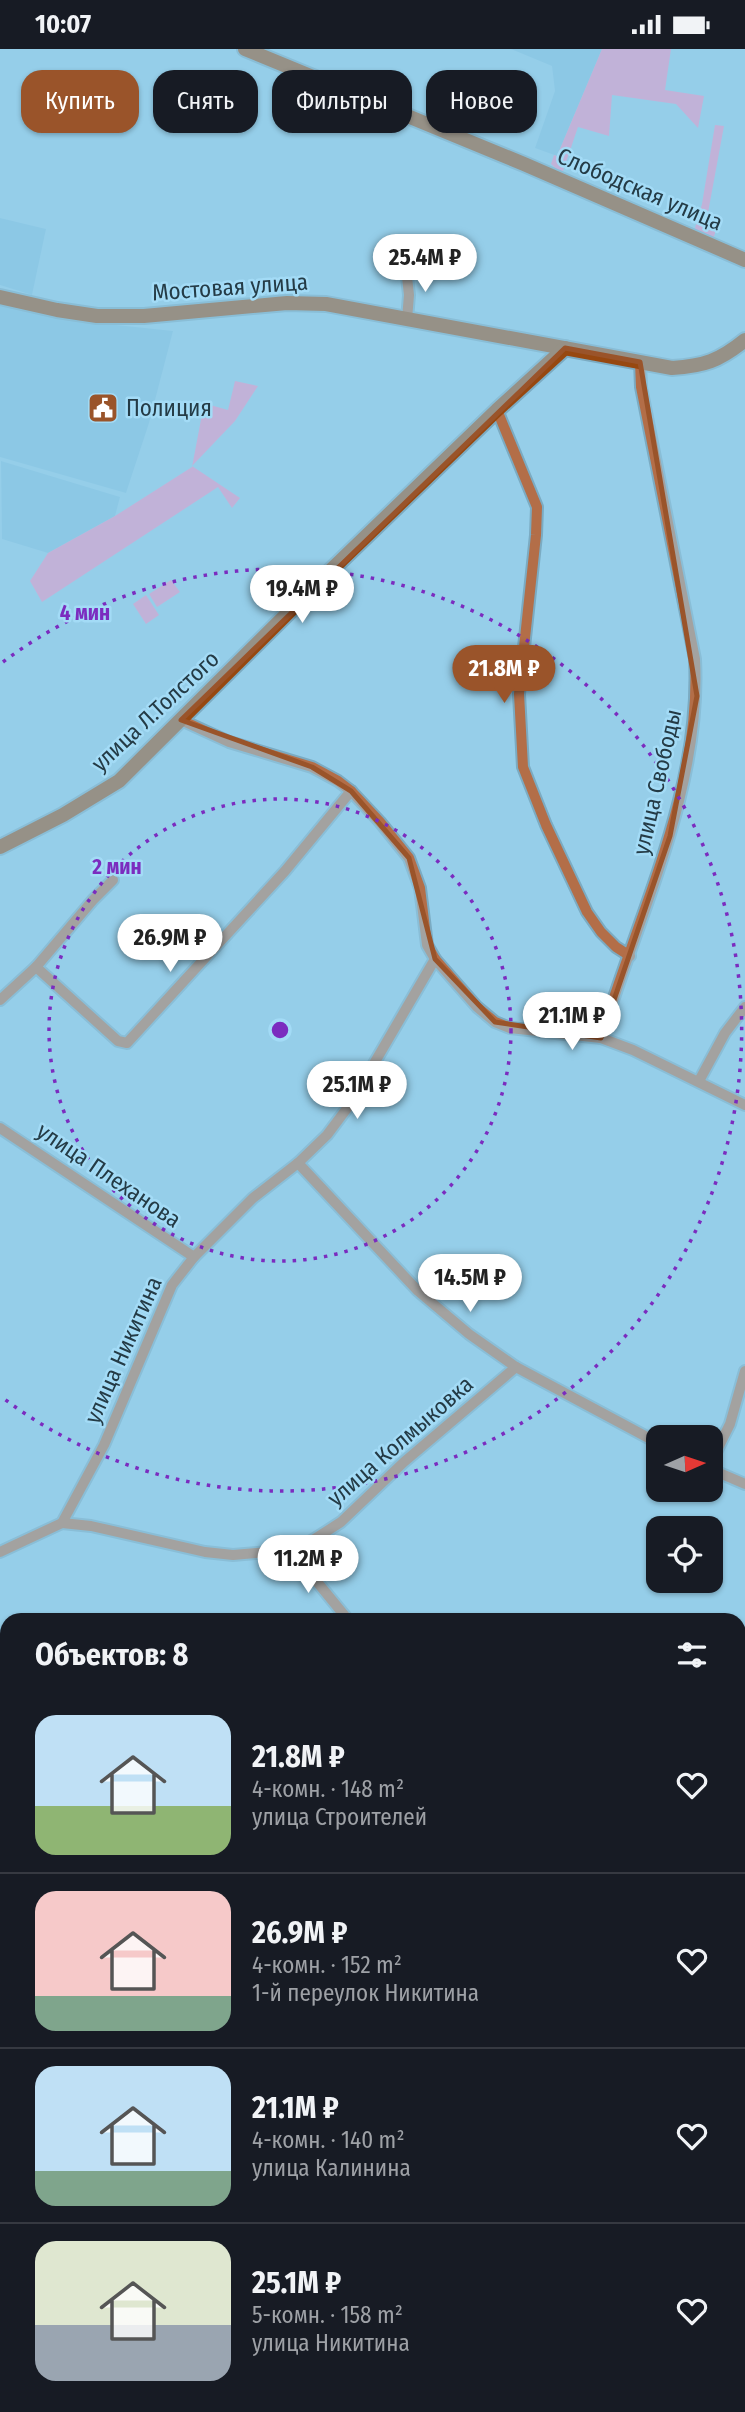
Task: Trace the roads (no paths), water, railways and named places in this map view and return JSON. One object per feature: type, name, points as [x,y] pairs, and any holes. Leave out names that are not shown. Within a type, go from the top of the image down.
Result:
[{"type":"street","name":"Слободская улица","points":[[245,49],[524,164],[745,260]]},
{"type":"street","points":[[406,268],[409,295],[407,319]]},
{"type":"street","name":"Мостовая улица","points":[[0,297],[97,316],[144,316],[287,303],[339,306],[672,368],[699,366],[722,358],[745,340]]},
{"type":"street","name":"улица Л.Толстого","points":[[0,848],[63,815],[119,781],[330,571],[565,348]]},
{"type":"street","name":"улица Свободы","points":[[601,1038],[670,836],[693,734],[697,696],[695,659],[641,387],[640,362]]},
{"type":"street","points":[[497,410],[537,507],[537,535],[519,694],[523,767],[546,825],[587,912],[608,939],[630,956]]},
{"type":"street","points":[[181,720],[229,742],[312,767],[338,781],[351,792],[409,858],[420,888],[427,945],[435,959],[477,1007],[495,1022],[510,1028],[601,1038],[633,1050],[745,1105]]},
{"type":"street","points":[[36,967],[118,1041],[127,1043],[285,871],[351,792]]},
{"type":"street","points":[[0,1000],[36,967],[113,880]]},
{"type":"street","name":"улица Никитина","points":[[62,1523],[104,1445],[167,1296],[194,1257],[253,1198],[298,1163],[327,1135],[351,1103],[435,959]]},
{"type":"street","points":[[699,1081],[725,1033],[745,1007]]},
{"type":"street","name":"улица Плеханова","points":[[0,1128],[194,1257]]},
{"type":"street","points":[[298,1163],[418,1291],[469,1334],[516,1367],[646,1437]]},
{"type":"street","name":"улица Колмыковка","points":[[62,1523],[91,1526],[214,1553],[243,1555],[291,1550],[341,1522],[404,1462],[516,1367]]},
{"type":"street","points":[[723,1439],[745,1371]]},
{"type":"street","points":[[723,1473],[745,1484]]},
{"type":"street","points":[[0,1552],[62,1523]]},
{"type":"street","points":[[291,1550],[342,1613]]},
{"type":"place","name":"Полиция","points":[[103,408]]}]
